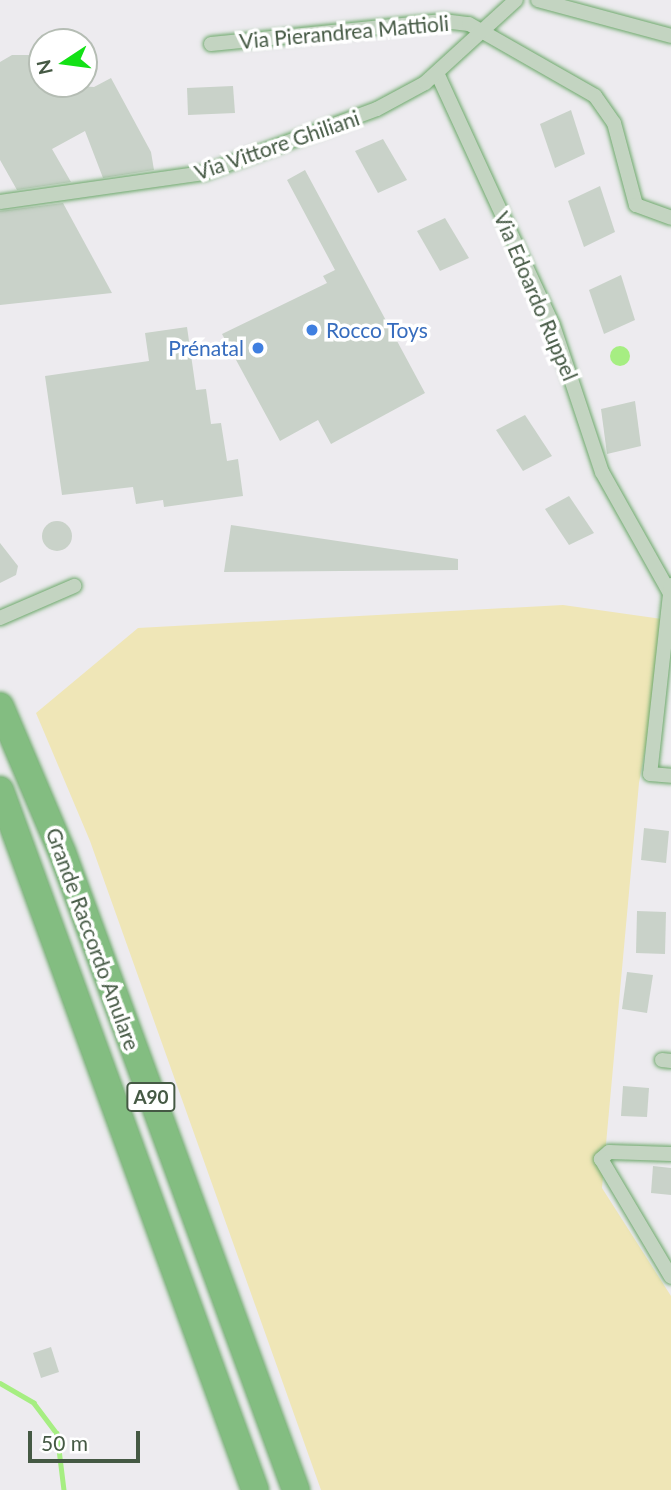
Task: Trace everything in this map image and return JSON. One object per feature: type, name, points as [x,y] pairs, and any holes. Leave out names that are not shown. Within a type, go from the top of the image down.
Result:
[{"type":"highway","name":"Grande Raccordo Anulare","points":[[0,706],[62,852],[296,1490]]},
{"type":"highway","name":"Grande Raccordo Anulare","points":[[0,789],[256,1490]]},
{"type":"street","name":"Via Vittore Ghiliani","points":[[0,202],[213,171],[377,109],[437,73],[516,0]]},
{"type":"street","points":[[538,0],[671,36]]},
{"type":"street","name":"Via Pierandrea Mattioli","points":[[212,44],[443,21],[482,31],[599,100],[614,123],[636,205],[671,218]]},
{"type":"street","name":"Via Edoardo Ruppel","points":[[437,73],[553,325],[602,472],[671,589],[650,774],[671,776]]},
{"type":"street","points":[[0,618],[74,586]]},
{"type":"street","points":[[671,1154],[610,1152],[601,1159],[671,1277]]},
{"type":"shaded area","points":[[620,346],[627,349],[630,356],[627,363],[620,366],[613,363],[610,356],[613,349]]},
{"type":"shaded area","points":[[563,605],[669,620],[639,783],[602,1188],[671,1296],[671,1490],[321,1490],[90,841],[36,713],[138,628]]},
{"type":"building","points":[[12,55],[28,55],[28,98],[98,98],[98,85],[111,78],[151,152],[154,170],[103,178],[85,131],[52,149],[71,182],[17,190],[0,160],[0,62]]},
{"type":"building","points":[[233,86],[235,113],[188,115],[187,88]]},
{"type":"building","points":[[571,110],[585,154],[555,168],[540,124]]},
{"type":"building","points":[[383,139],[407,180],[378,193],[355,151]]},
{"type":"building","points":[[305,170],[425,393],[331,444],[318,420],[280,441],[222,334],[327,283],[323,276],[335,270],[287,180]]},
{"type":"building","points":[[600,186],[615,232],[584,247],[568,201]]},
{"type":"building","points":[[63,203],[112,293],[0,305],[0,211]]},
{"type":"building","points":[[445,218],[469,258],[440,271],[417,231]]},
{"type":"building","points":[[621,275],[635,320],[604,334],[589,290]]},
{"type":"building","points":[[187,327],[196,390],[206,389],[211,424],[221,423],[227,461],[238,459],[243,496],[164,507],[163,500],[136,504],[133,487],[62,495],[45,376],[149,361],[145,333]]},
{"type":"building","points":[[635,401],[641,446],[607,454],[601,409]]},
{"type":"building","points":[[525,415],[552,456],[523,471],[496,430]]},
{"type":"building","points":[[569,496],[594,533],[569,545],[545,509]]},
{"type":"building","points":[[57,521],[67,526],[72,536],[67,546],[57,551],[47,546],[42,536],[47,526]]},
{"type":"building","points":[[231,525],[458,559],[458,570],[224,572]]},
{"type":"building","points":[[0,543],[18,566],[16,575],[0,583]]},
{"type":"building","points":[[644,828],[669,831],[666,863],[641,860]]},
{"type":"building","points":[[637,911],[666,912],[665,954],[636,953]]},
{"type":"building","points":[[627,972],[653,975],[647,1013],[622,1009]]},
{"type":"building","points":[[623,1086],[649,1088],[647,1117],[621,1116]]},
{"type":"building","points":[[653,1166],[671,1168],[671,1195],[651,1193]]},
{"type":"building","points":[[51,1347],[59,1372],[41,1378],[33,1353]]},
{"type":"waterway","points":[[0,1383],[34,1403],[57,1433],[64,1490]]},
{"type":"place","name":"Rocco Toys","points":[[312,330]]},
{"type":"place","name":"Prénatal","points":[[258,348]]}]
